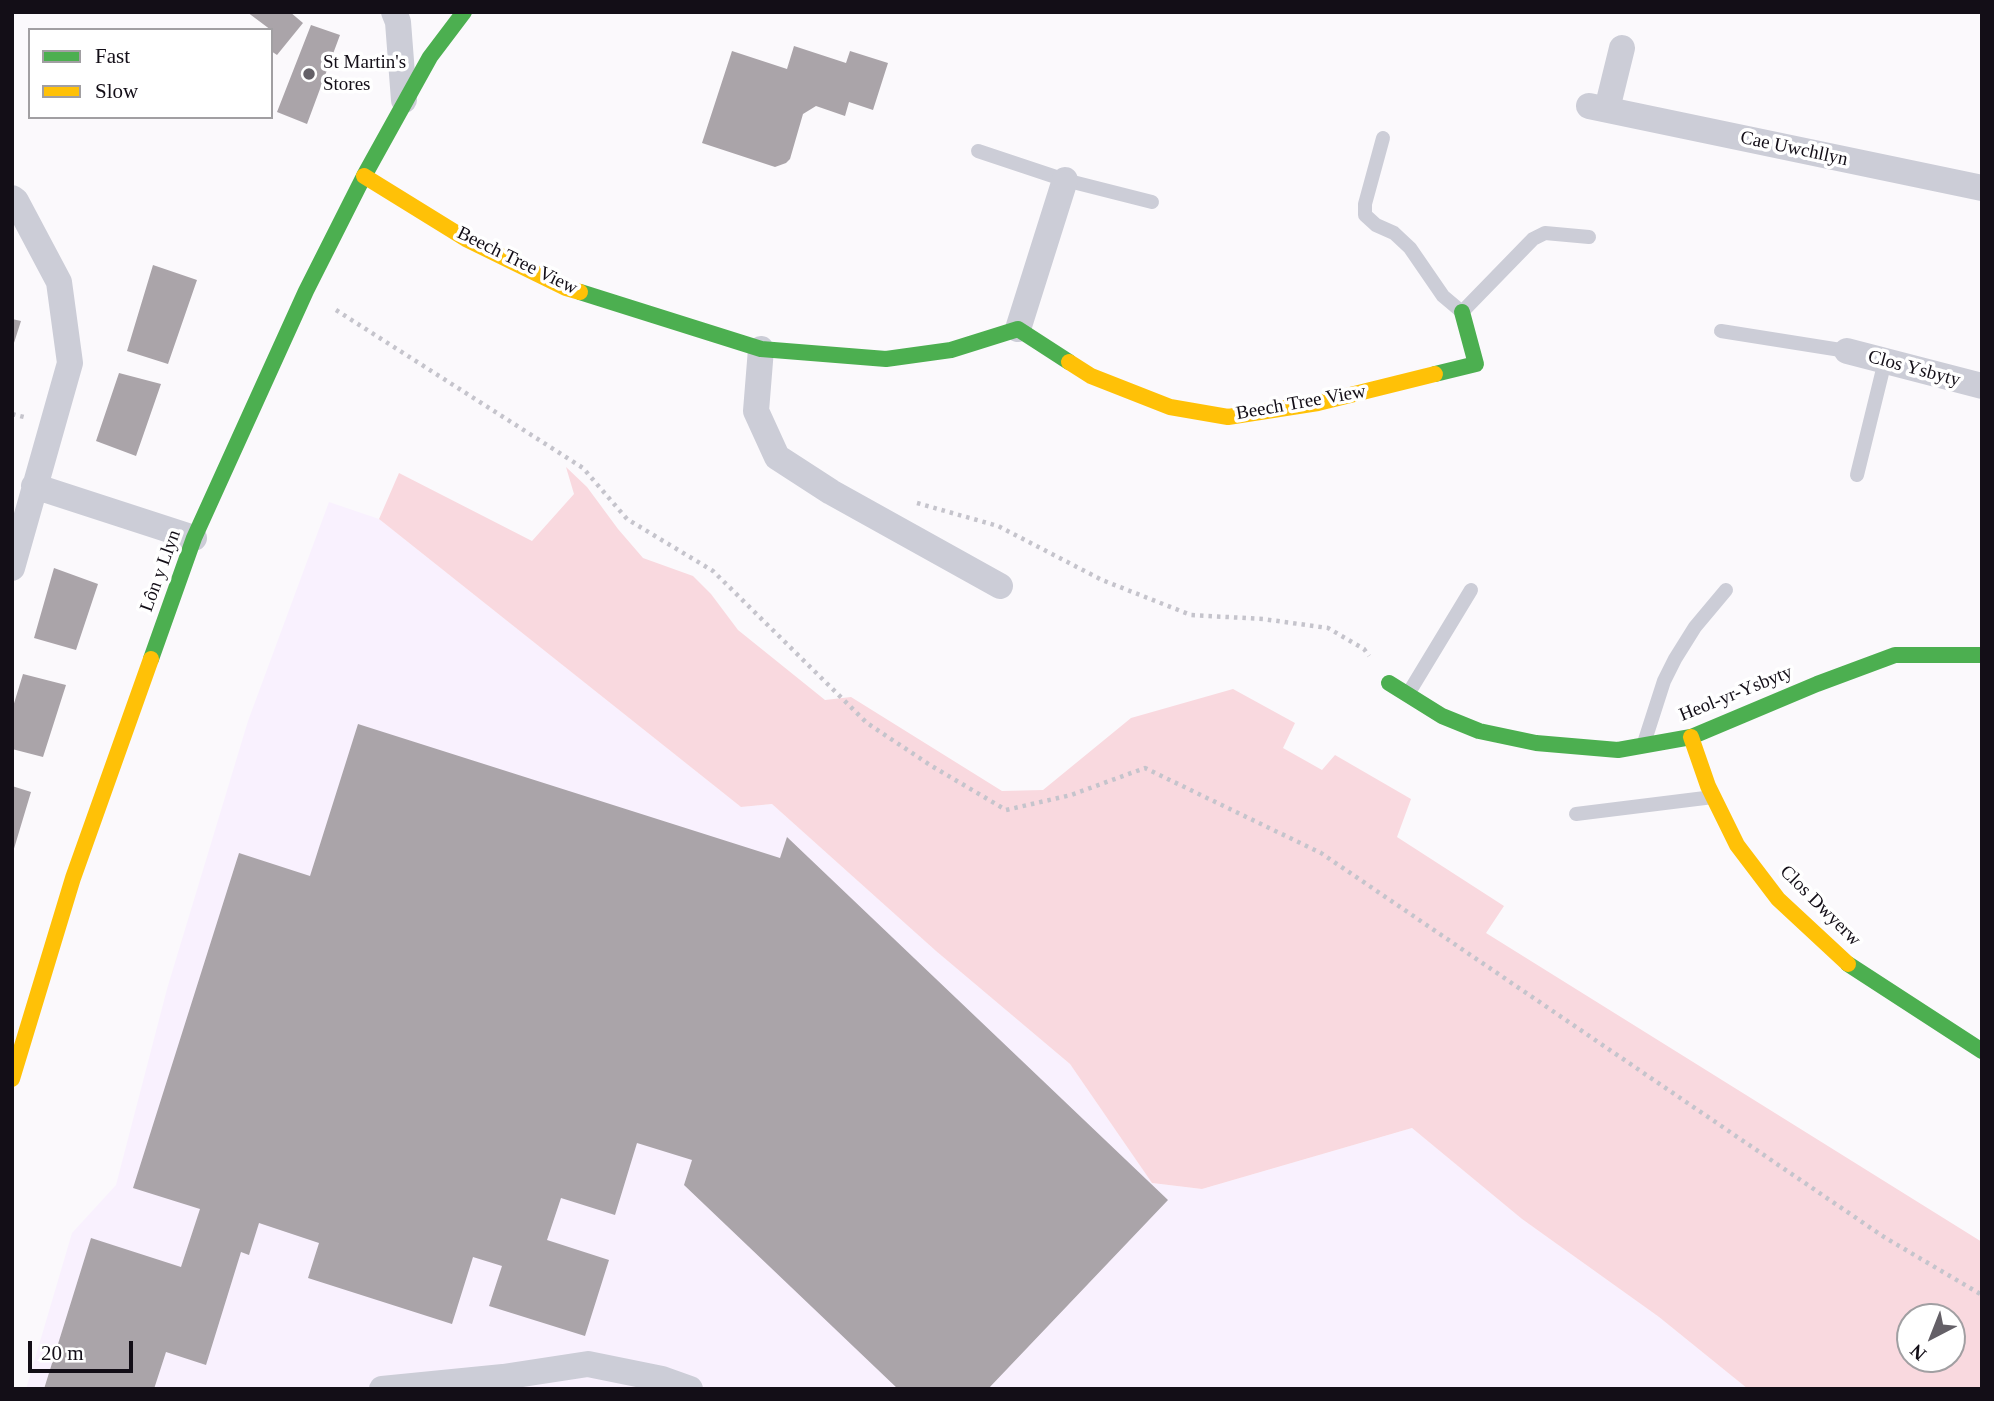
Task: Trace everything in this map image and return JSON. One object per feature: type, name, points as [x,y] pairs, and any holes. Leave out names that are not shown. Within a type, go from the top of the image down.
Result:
[{"type":"street","points":[[394,12],[398,22],[404,100]]},
{"type":"street","name":"Lôn y Llyn","points":[[12,1079],[73,878],[194,538],[306,291],[364,176],[430,57],[464,12]]},
{"type":"street","name":"Cae Uwchllyn","points":[[1622,48],[1598,108],[1982,188]]},
{"type":"street","name":"Beech Tree View","points":[[364,176],[467,239],[566,288],[761,349],[886,359],[951,350],[1018,328],[1091,376],[1170,407],[1228,417],[1318,403],[1476,364],[1462,312]]},
{"type":"street","points":[[1018,328],[1065,180]]},
{"type":"street","points":[[12,198],[59,282],[70,363],[12,568]]},
{"type":"street","points":[[761,349],[756,411],[777,457],[831,492],[1000,586]]},
{"type":"street","name":"Clos Ysbyty","points":[[1847,351],[1982,386]]},
{"type":"street","points":[[34,486],[194,538]]},
{"type":"street","name":"Heol-yr-Ysbyty","points":[[1389,683],[1442,716],[1479,731],[1536,743],[1618,750],[1691,737],[1816,684],[1895,655],[1982,655]]},
{"type":"street","name":"Clos Dwyerw","points":[[1691,737],[1714,797],[1737,845],[1778,899],[1851,967],[1982,1051]]},
{"type":"street","points":[[382,1389],[503,1377],[588,1364],[662,1379],[690,1389]]},
{"type":"lane","points":[[1383,138],[1365,204],[1365,215],[1376,225],[1394,233],[1410,248],[1443,296],[1462,312],[1533,239],[1545,233],[1589,237]]},
{"type":"lane","points":[[978,151],[1065,180],[1152,202]]},
{"type":"lane","points":[[1721,331],[1847,351]]},
{"type":"lane","points":[[1857,475],[1885,361]]},
{"type":"lane","points":[[1408,695],[1471,590]]},
{"type":"lane","points":[[1643,745],[1664,681],[1675,659],[1695,627],[1726,590]]},
{"type":"lane","points":[[1576,814],[1714,797]]},
{"type":"path","points":[[306,291],[583,468],[628,519],[713,571],[867,723],[930,765],[1006,810],[1071,794],[1145,768],[1321,853],[1884,1237],[1982,1295]]},
{"type":"path","points":[[869,513],[919,502],[998,526],[1102,580],[1191,615],[1264,619],[1328,628],[1364,649],[1389,683]]},
{"type":"shaded area","points":[[566,467],[587,487],[643,558],[693,576],[711,594],[738,630],[825,700],[851,697],[1002,791],[1043,790],[1131,718],[1233,689],[1295,723],[1283,748],[1322,770],[1335,755],[1411,799],[1397,837],[1504,906],[1486,933],[1982,1242],[1982,1389],[1748,1389],[1659,1317],[1522,1219],[1412,1128],[1202,1189],[1152,1183],[1070,1064],[936,951],[772,804],[741,807],[379,519],[399,473],[532,541],[574,494]]},
{"type":"shaded area","points":[[329,502],[379,519],[741,807],[772,804],[936,951],[1070,1064],[1152,1183],[1202,1189],[1412,1128],[1522,1219],[1659,1317],[1748,1389],[26,1389],[72,1233],[116,1185],[167,989],[248,721]]},
{"type":"building","points":[[247,12],[290,12],[303,23],[277,55],[273,52],[273,28],[268,28]]},
{"type":"building","name":"St Martin's Stores","points":[[311,25],[340,35],[307,124],[277,112]]},
{"type":"building","points":[[794,46],[846,63],[850,51],[888,63],[873,110],[849,102],[845,116],[816,106],[803,114],[790,159],[775,167],[702,143],[732,51],[787,69]]},
{"type":"building","points":[[153,265],[197,280],[168,364],[127,351]]},
{"type":"building","points":[[12,319],[21,321],[13,346],[12,346]]},
{"type":"building","points":[[119,373],[161,384],[136,456],[96,441]]},
{"type":"building","points":[[54,568],[98,584],[76,650],[34,638]]},
{"type":"building","points":[[23,674],[66,685],[43,757],[12,749],[12,710]]},
{"type":"building","points":[[358,724],[780,858],[787,837],[1168,1200],[988,1389],[898,1389],[684,1185],[692,1160],[637,1143],[615,1215],[561,1198],[547,1240],[609,1260],[585,1336],[489,1306],[502,1266],[473,1257],[452,1324],[308,1278],[319,1243],[259,1223],[249,1255],[241,1252],[206,1365],[166,1352],[154,1389],[44,1389],[91,1238],[181,1267],[200,1209],[133,1188],[239,853],[310,876]]},
{"type":"building","points":[[12,786],[31,792],[13,852],[12,852]]},
{"type":"traffic: fast","points":[[151,659],[194,538],[306,291],[364,176],[430,57],[464,12]]},
{"type":"traffic: fast","points":[[580,292],[761,349],[886,359],[951,350],[1018,329],[1069,362]]},
{"type":"traffic: fast","points":[[1435,374],[1476,364],[1462,312]]},
{"type":"traffic: fast","points":[[1389,683],[1442,716],[1479,731],[1536,743],[1618,750],[1691,737],[1817,684],[1895,655],[1982,655]]},
{"type":"traffic: fast","points":[[1848,964],[1982,1051]]},
{"type":"traffic: slow","points":[[364,176],[466,239],[566,288],[580,292]]},
{"type":"traffic: slow","points":[[1069,362],[1091,376],[1170,407],[1228,417],[1318,403],[1435,374]]},
{"type":"traffic: slow","points":[[12,1079],[73,878],[151,659]]},
{"type":"traffic: slow","points":[[1691,737],[1708,786],[1737,845],[1778,899],[1848,964]]},
{"type":"place","name":"St Martin's Stores","points":[[309,74]]}]
